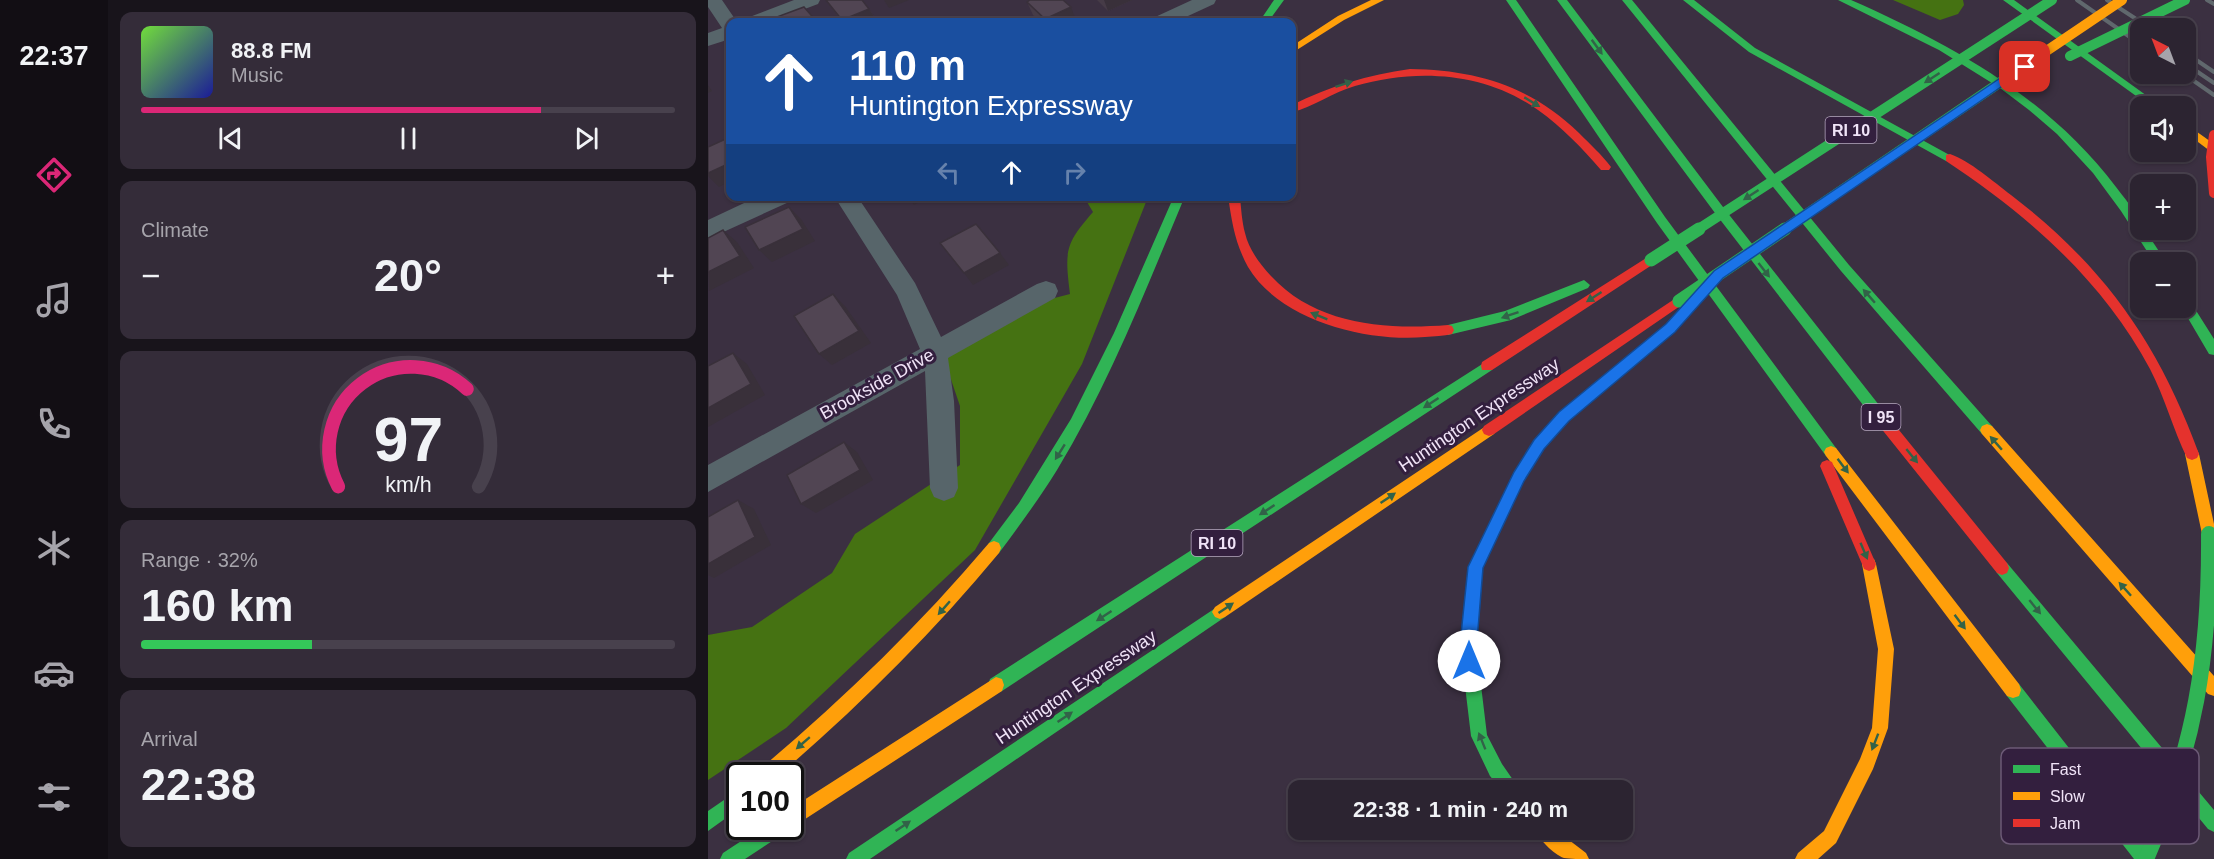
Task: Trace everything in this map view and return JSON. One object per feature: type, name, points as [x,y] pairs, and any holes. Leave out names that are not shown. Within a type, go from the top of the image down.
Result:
[{"type":"main road","points":[[1266,18],[1279,0]]},
{"type":"main road","points":[[1296,47],[1341,18],[1379,0]]},
{"type":"main road","points":[[1510,0],[1687,255],[1978,646],[2058,748]]},
{"type":"main road","name":"I 95","points":[[1562,0],[1719,212],[1838,364],[2152,748]]},
{"type":"main road","points":[[1627,0],[1859,284],[2214,688]]},
{"type":"main road","points":[[1688,0],[1719,26],[1757,52],[1925,144],[2007,197],[2064,247],[2112,302],[2157,370],[2176,409],[2191,450],[2209,534],[2212,615],[2203,700],[2190,748]]},
{"type":"main road","points":[[1843,0],[1897,22],[1946,48],[2027,103],[2080,152],[2112,188],[2154,252]]},
{"type":"main road","points":[[2008,0],[2142,96]]},
{"type":"main road","name":"Huntington Expressway","points":[[804,810],[2052,0]]},
{"type":"main road","name":"RI 10","points":[[1966,107],[2122,0]]},
{"type":"main road","points":[[1966,107],[2185,0]]},
{"type":"main road","points":[[1296,107],[1325,90],[1393,72],[1444,72],[1489,82],[1530,100],[1566,128],[1687,255]]},
{"type":"main road","name":"Huntington Expressway","points":[[855,859],[1683,309],[1718,275],[1966,107]]},
{"type":"main road","points":[[2214,135],[2211,157],[2214,193]]},
{"type":"main road","points":[[2196,136],[2214,150]]},
{"type":"main road","points":[[781,762],[843,709],[939,614],[1010,527],[1066,442],[1089,401],[1178,201]]},
{"type":"main road","points":[[1234,201],[1235,227],[1241,247],[1249,264],[1264,281],[1289,300],[1316,315],[1365,330],[1417,333],[1469,327],[1518,313],[1583,285],[1647,263]]},
{"type":"main road","points":[[1089,401],[1116,308]]},
{"type":"main road","points":[[2195,318],[2214,350]]},
{"type":"main road","points":[[1504,780],[1496,770],[1479,736],[1475,715],[1468,644],[1475,567],[1519,476],[1539,445],[1564,416],[1671,328]]},
{"type":"main road","points":[[1804,859],[1830,837],[1867,763],[1880,728],[1886,649],[1868,561],[1808,420]]},
{"type":"main road","name":"I 95","points":[[2199,805],[2214,823]]},
{"type":"main road","points":[[708,822],[726,808]]},
{"type":"main road","points":[[729,859],[758,840]]},
{"type":"main road","points":[[1554,840],[1580,859]]},
{"type":"main road","points":[[2133,844],[2145,859],[2152,844]]},
{"type":"street","points":[[713,0],[726,21]]},
{"type":"street","points":[[764,18],[811,0]]},
{"type":"street","points":[[1169,18],[1207,0]]},
{"type":"street","points":[[708,40],[726,33]]},
{"type":"street","points":[[708,230],[770,201]]},
{"type":"street","points":[[848,201],[913,297],[934,352],[941,410],[944,488]]},
{"type":"street","name":"Brookside Drive","points":[[708,479],[1046,291]]},
{"type":"green space","points":[[1893,0],[1963,0],[1964,5],[1958,14],[1940,20]]},
{"type":"green space","points":[[1086,201],[1146,201],[1082,364],[975,550],[786,728],[735,762],[726,762],[726,768],[708,780],[708,635],[752,627],[832,573],[855,534],[960,465],[960,406],[943,356],[1043,301],[1070,294],[1067,258],[1076,233],[1093,212]]},
{"type":"building","points":[[826,0],[862,0],[869,9],[847,18],[840,18]]},
{"type":"building","points":[[1030,0],[1063,0],[1071,7],[1044,18],[1027,2]]},
{"type":"building","points":[[804,7],[814,18],[774,18]]},
{"type":"building","points":[[726,139],[726,165],[708,173],[708,147]]},
{"type":"building","points":[[789,207],[803,229],[759,250],[745,227]]},
{"type":"building","points":[[976,224],[1000,253],[964,273],[940,243]]},
{"type":"building","points":[[723,230],[740,256],[708,272],[708,238]]},
{"type":"building","points":[[833,294],[859,331],[819,354],[794,316]]},
{"type":"building","points":[[733,353],[751,384],[708,408],[708,366]]},
{"type":"building","points":[[844,442],[860,470],[801,504],[787,475]]},
{"type":"building","points":[[738,500],[755,537],[708,564],[708,517]]},
{"type":"railway","points":[[2077,0],[2130,37]]},
{"type":"railway","points":[[2107,0],[2135,18]]},
{"type":"railway","points":[[2207,0],[2214,4]]},
{"type":"railway","points":[[2196,60],[2214,72]]},
{"type":"railway","points":[[2196,71],[2214,83]]},
{"type":"railway","points":[[2196,82],[2214,95]]},
{"type":"traffic: fast","points":[[1266,18],[1279,0]]},
{"type":"traffic: fast","points":[[1511,0],[1661,220],[1831,452]]},
{"type":"traffic: fast","points":[[1562,0],[1719,210],[1885,423]]},
{"type":"traffic: fast","points":[[1627,0],[1845,268],[1987,430]]},
{"type":"traffic: fast","points":[[1688,0],[1752,50],[1950,158]]},
{"type":"traffic: fast","points":[[1843,0],[1942,47],[2004,86],[2033,108],[2097,170],[2154,252]]},
{"type":"traffic: fast","points":[[2008,0],[2142,96]]},
{"type":"traffic: fast","points":[[1651,260],[2052,0]]},
{"type":"traffic: fast","points":[[2070,56],[2185,0]]},
{"type":"traffic: fast","points":[[1679,301],[2011,75]]},
{"type":"traffic: fast","points":[[994,548],[1024,508],[1076,423],[1120,333],[1178,201]]},
{"type":"traffic: fast","points":[[1448,330],[1507,316],[1584,285]]},
{"type":"traffic: fast","points":[[2195,318],[2214,350]]},
{"type":"traffic: fast","points":[[1504,780],[1496,770],[1479,736],[1468,644],[1475,567],[1519,476],[1539,445],[1564,416],[1658,339]]},
{"type":"traffic: fast","points":[[996,685],[1487,366]]},
{"type":"traffic: fast","points":[[2188,748],[2204,660],[2208,620],[2209,534]]},
{"type":"traffic: fast","points":[[2002,568],[2152,748]]},
{"type":"traffic: fast","points":[[855,859],[1220,612]]},
{"type":"traffic: fast","points":[[2013,690],[2058,748]]},
{"type":"traffic: fast","points":[[2199,805],[2214,823]]},
{"type":"traffic: fast","points":[[708,822],[726,808]]},
{"type":"traffic: fast","points":[[729,859],[758,840]]},
{"type":"traffic: fast","points":[[2133,844],[2145,859]]},
{"type":"traffic: fast","points":[[2146,859],[2153,844]]},
{"type":"traffic: slow","points":[[1296,47],[1341,18],[1379,0]]},
{"type":"traffic: slow","points":[[2011,75],[2122,0]]},
{"type":"traffic: slow","points":[[2196,136],[2214,150]]},
{"type":"traffic: slow","points":[[1220,612],[1489,430]]},
{"type":"traffic: slow","points":[[1987,430],[2214,688]]},
{"type":"traffic: slow","points":[[1831,452],[2013,690]]},
{"type":"traffic: slow","points":[[2192,454],[2209,534]]},
{"type":"traffic: slow","points":[[781,762],[826,723],[914,639],[994,548]]},
{"type":"traffic: slow","points":[[1804,859],[1830,837],[1867,763],[1880,728],[1886,649],[1869,564]]},
{"type":"traffic: slow","points":[[804,810],[996,685]]},
{"type":"traffic: slow","points":[[1554,840],[1580,859]]},
{"type":"traffic: jam","points":[[1296,107],[1350,84],[1380,77],[1410,73],[1441,73],[1471,77],[1501,86],[1541,107],[1570,131],[1605,167]]},
{"type":"traffic: jam","points":[[2214,135],[2211,157],[2214,193]]},
{"type":"traffic: jam","points":[[1950,158],[2029,215],[2065,248],[2098,284],[2128,323],[2154,365],[2175,408],[2192,454]]},
{"type":"traffic: jam","points":[[1235,201],[1239,234],[1254,266],[1277,291],[1306,310],[1340,323],[1376,331],[1413,333],[1448,330]]},
{"type":"traffic: jam","points":[[1487,366],[1651,260]]},
{"type":"traffic: jam","points":[[1489,430],[1679,301]]},
{"type":"traffic: jam","points":[[1885,423],[2002,568]]},
{"type":"traffic: jam","points":[[1827,466],[1869,564]]},
{"type":"route","points":[[1469,661],[1468,644],[1475,567],[1519,476],[1539,445],[1564,416],[1671,328],[1718,275],[2025,67]]}]
